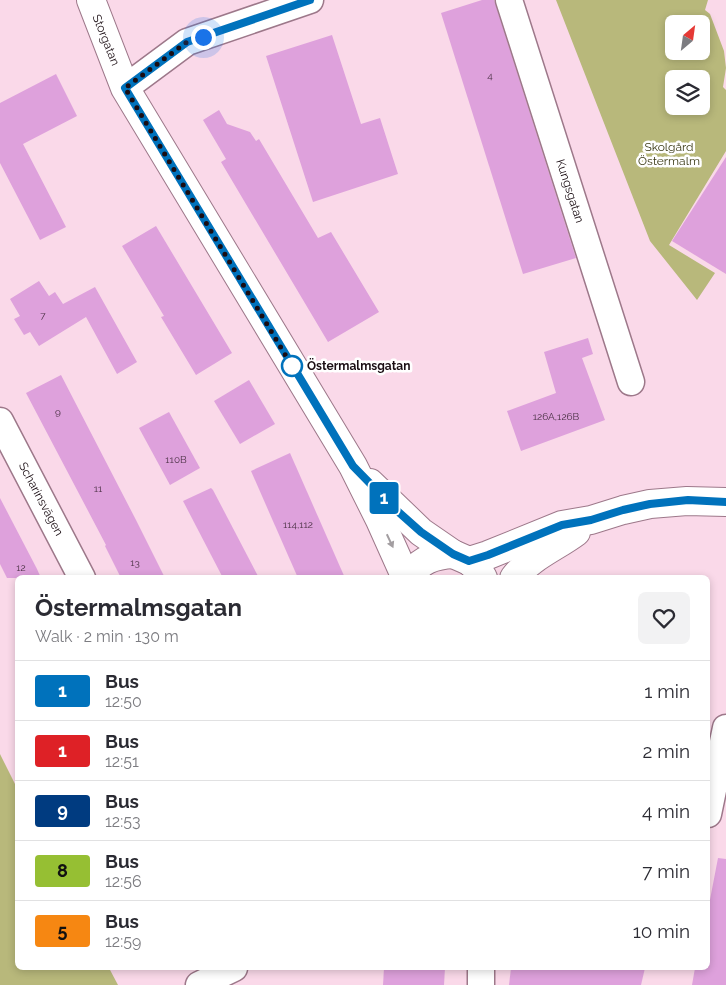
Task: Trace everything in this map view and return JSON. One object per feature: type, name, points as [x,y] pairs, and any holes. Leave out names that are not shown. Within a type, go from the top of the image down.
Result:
[{"type":"street","name":"Storgatan","points":[[91,0],[125,88],[353,466],[406,575]]},
{"type":"street","points":[[125,88],[187,42],[310,0]]},
{"type":"street","name":"Kungsgatan","points":[[509,0],[630,382]]},
{"type":"street","name":"Scharinsvägen","points":[[0,421],[80,575]]},
{"type":"street","name":"Storgatan","points":[[353,466],[394,508],[421,532],[473,562]]},
{"type":"street","points":[[473,562],[562,525],[591,520],[623,510],[650,504],[688,500],[726,502]]},
{"type":"street","points":[[517,575],[532,561],[591,520]]},
{"type":"street","name":"Storgatan","points":[[410,575],[422,562],[438,555],[473,562]]},
{"type":"street","points":[[710,804],[726,728]]},
{"type":"street","points":[[198,985],[230,970]]},
{"type":"street","points":[[481,985],[482,970]]},
{"type":"green space","name":"Skolgård Östermalm","points":[[556,0],[708,0],[705,10],[710,14],[724,51],[726,68],[723,87],[726,90],[726,151],[669,245],[715,273],[697,300],[650,241]]},
{"type":"green space","points":[[0,754],[15,784],[15,970],[110,970],[118,985],[0,985]]},
{"type":"building","points":[[482,0],[494,0],[576,258],[523,274],[441,13]]},
{"type":"building","points":[[332,35],[361,124],[380,118],[398,174],[313,202],[266,56]]},
{"type":"building","points":[[56,74],[77,116],[23,144],[66,227],[40,240],[0,163],[0,103]]},
{"type":"building","points":[[219,110],[227,124],[250,132],[256,141],[259,139],[318,238],[331,232],[379,312],[328,342],[221,162],[226,159],[203,120]]},
{"type":"building","points":[[726,157],[726,274],[672,241]]},
{"type":"building","points":[[156,226],[232,353],[196,375],[161,317],[164,316],[122,246]]},
{"type":"building","points":[[39,281],[49,296],[55,292],[63,304],[95,287],[137,362],[117,374],[86,317],[39,346],[30,332],[24,335],[14,319],[20,316],[10,299]]},
{"type":"building","points":[[588,338],[593,354],[582,358],[605,420],[521,451],[507,411],[556,393],[544,352]]},
{"type":"building","points":[[61,375],[164,575],[120,575],[106,545],[26,393]]},
{"type":"building","points":[[249,380],[275,424],[240,444],[214,401]]},
{"type":"building","points":[[169,412],[200,468],[170,485],[139,428]]},
{"type":"building","points":[[290,453],[344,575],[297,575],[251,471]]},
{"type":"building","points":[[211,488],[257,575],[221,575],[183,501]]},
{"type":"building","points":[[0,498],[40,575],[15,575],[15,578],[7,578],[0,564]]},
{"type":"building","points":[[718,858],[726,859],[726,985],[692,985],[695,970],[710,970],[710,900]]},
{"type":"building","points":[[384,970],[445,970],[444,985],[383,985]]},
{"type":"building","points":[[511,970],[645,970],[641,985],[509,985]]},
{"type":"bus line","name":"1","points":[[310,0],[187,42],[125,88],[353,466],[394,508],[421,532],[453,554],[469,561],[562,525],[591,520],[623,510],[650,504],[688,500],[726,502]]},
{"type":"place","name":"Östermalmsgatan","points":[[292,366]]},
{"type":"route","points":[[203,37],[187,42],[125,88],[292,366]]}]
